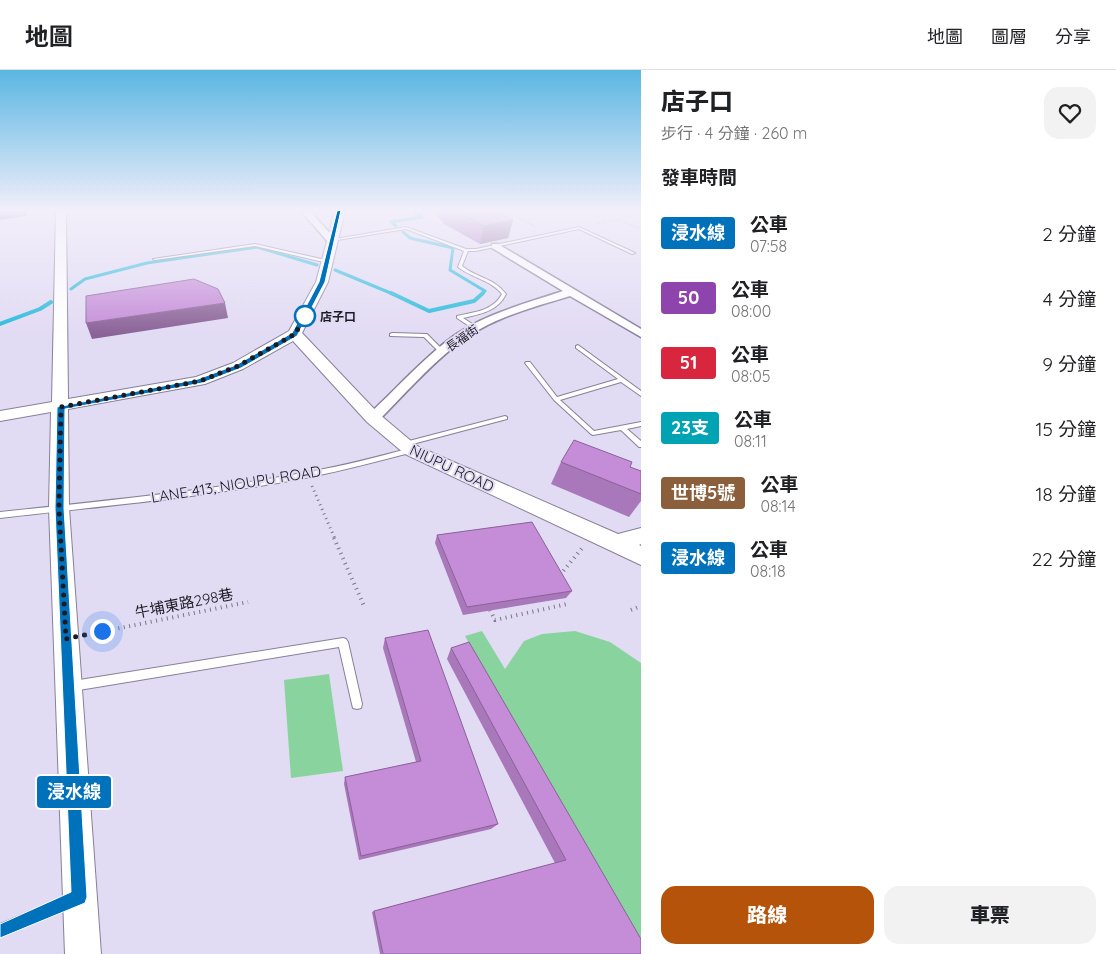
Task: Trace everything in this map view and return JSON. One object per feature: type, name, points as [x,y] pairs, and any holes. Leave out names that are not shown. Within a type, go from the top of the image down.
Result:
[{"type":"street","points":[[61,252],[59,508],[83,954]]},
{"type":"street","points":[[0,416],[61,407],[200,381],[238,366],[295,334],[322,282],[329,252]]},
{"type":"street","points":[[505,252],[641,334]]},
{"type":"street","name":"長福街","points":[[373,418],[442,352],[475,328],[514,310],[572,292]]},
{"type":"street","name":"NIUPU ROAD","points":[[295,334],[373,418],[407,448],[594,532],[641,556]]},
{"type":"street","points":[[617,543],[641,536]]},
{"type":"lane","points":[[155,259],[207,252]]},
{"type":"lane","points":[[284,252],[301,258],[328,261]]},
{"type":"lane","points":[[465,252],[460,266],[468,274],[498,285],[504,294],[501,302],[490,309],[459,317],[475,328]]},
{"type":"lane","points":[[392,335],[425,335],[442,352]]},
{"type":"lane","points":[[578,347],[641,394]]},
{"type":"lane","points":[[528,362],[556,398],[593,433],[641,424]]},
{"type":"lane","points":[[556,398],[622,380]]},
{"type":"lane","name":"LANE 413, NIOUPU ROAD","points":[[0,515],[242,486],[375,461],[407,448],[505,418]]},
{"type":"lane","points":[[622,427],[641,445]]},
{"type":"lane","points":[[68,686],[343,642],[357,704]]},
{"type":"lane","points":[[0,930],[79,897]]},
{"type":"path","points":[[307,474],[364,606]]},
{"type":"path","points":[[556,580],[594,532]]},
{"type":"path","name":"牛埔東路298巷","points":[[66,639],[248,602]]},
{"type":"path","points":[[490,610],[495,620],[567,604]]},
{"type":"path","points":[[631,610],[641,606]]},
{"type":"green space","points":[[482,631],[505,669],[524,641],[542,634],[575,631],[610,642],[641,663],[641,953],[465,636]]},
{"type":"green space","points":[[329,674],[343,771],[291,778],[284,680]]},
{"type":"building","points":[[194,279],[218,289],[225,303],[86,323],[86,296]]},
{"type":"building","points":[[574,440],[632,462],[630,467],[641,471],[641,494],[561,462]]},
{"type":"building","points":[[532,522],[572,591],[467,607],[437,535]]},
{"type":"building","points":[[428,630],[498,824],[361,856],[345,777],[421,761],[385,638]]},
{"type":"building","points":[[469,642],[641,939],[641,954],[383,954],[374,911],[566,860],[451,648]]},
{"type":"waterway","points":[[71,289],[85,279],[147,263],[221,252]]},
{"type":"waterway","points":[[275,252],[317,265]]},
{"type":"waterway","points":[[452,252],[450,270],[485,291],[483,293]]},
{"type":"waterway","points":[[335,270],[393,294]]},
{"type":"waterway","points":[[391,293],[429,311],[474,301],[483,293]]},
{"type":"waterway","points":[[0,324],[40,309],[51,302]]},
{"type":"bus line","name":"浸水線","points":[[0,930],[79,897],[59,508],[61,407],[200,381],[238,366],[295,334],[322,282],[329,252]]},
{"type":"place","name":"店子口","points":[[305,316]]},
{"type":"route","points":[[102,631],[66,639],[59,508],[61,407],[200,381],[238,366],[295,334],[305,316]]}]
